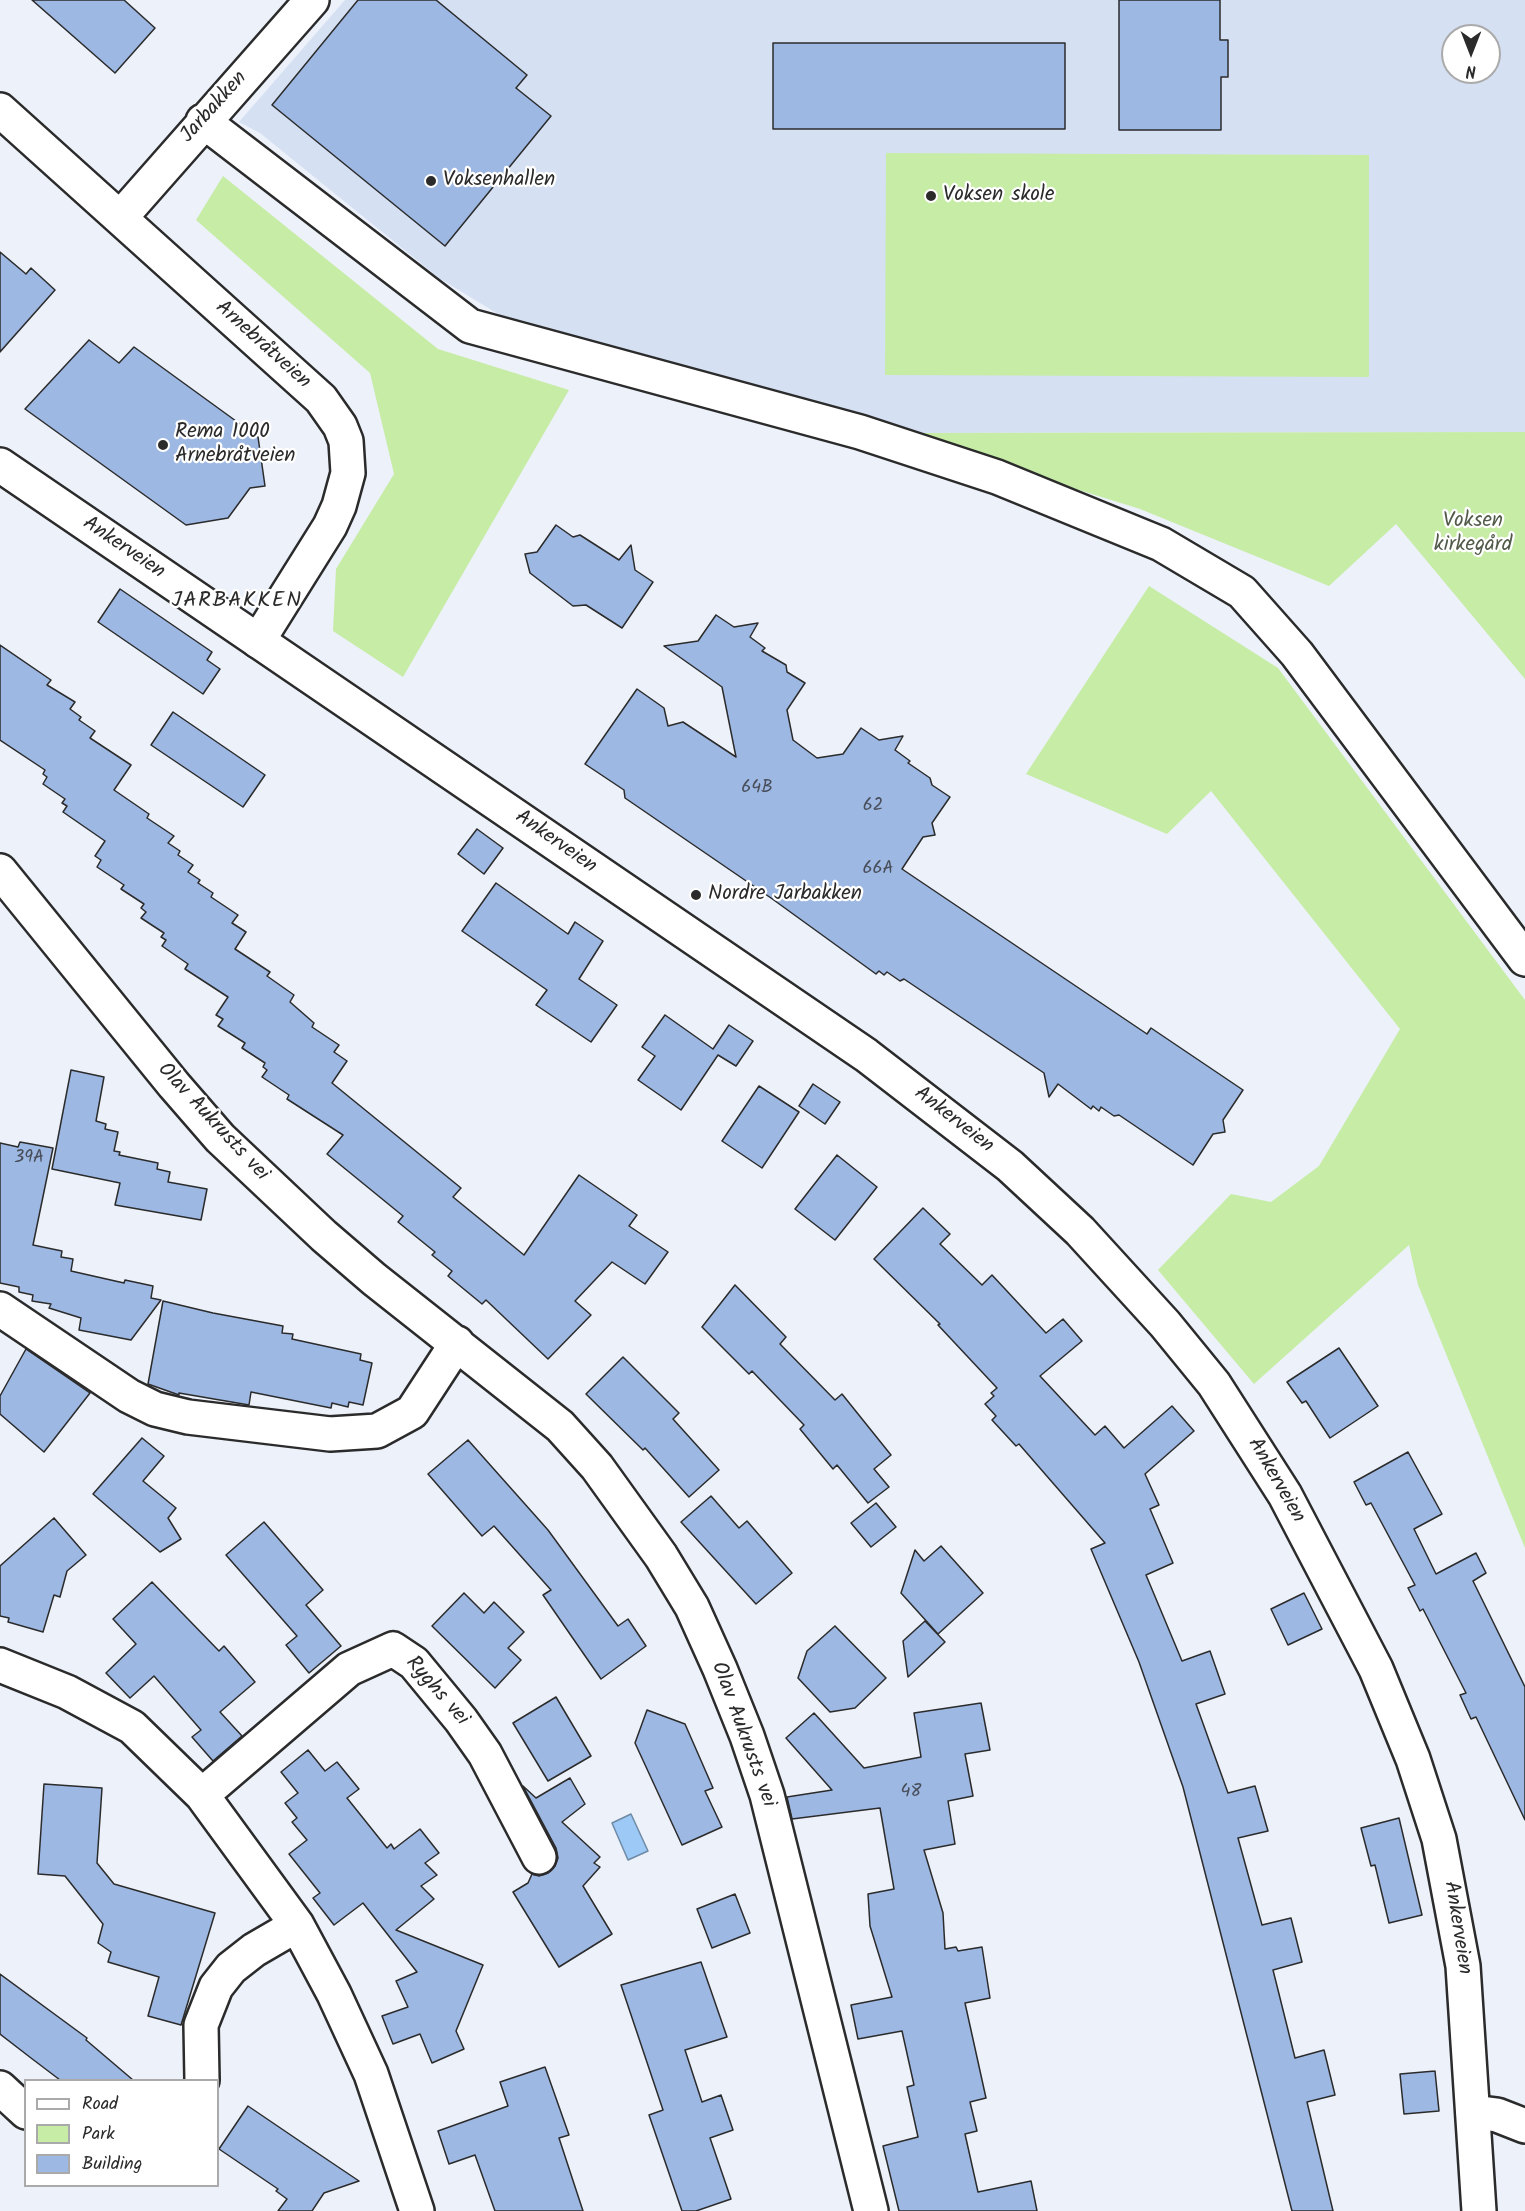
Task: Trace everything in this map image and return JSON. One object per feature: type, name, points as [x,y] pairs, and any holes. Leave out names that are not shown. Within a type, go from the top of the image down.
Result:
[{"type":"street","name":"Jarbakken","points":[[120,218],[203,121],[312,0]]},
{"type":"street","name":"Arnebråtveien","points":[[0,110],[321,399],[333,413],[343,433],[348,473],[339,506],[330,526],[258,641]]},
{"type":"street","points":[[203,121],[470,326],[860,432],[997,477],[1161,544],[1242,592],[1298,654],[1525,959]]},
{"type":"street","name":"Ankerveien","points":[[0,465],[866,1055],[1010,1166],[1080,1232],[1191,1354],[1258,1449],[1285,1495],[1367,1650],[1413,1758],[1439,1839],[1458,1927],[1464,1977],[1479,2211]]},
{"type":"street","name":"Olav Aukrusts vei","points":[[0,871],[220,1138],[324,1236],[560,1426],[597,1467],[661,1556],[692,1607],[747,1736],[767,1795],[871,2211]]},
{"type":"street","points":[[0,1309],[129,1396],[155,1409],[188,1417],[330,1434],[377,1431],[412,1412],[457,1343]]},
{"type":"street","name":"Ryghs vei","points":[[202,1795],[349,1669],[393,1648],[414,1663],[485,1754],[539,1857]]},
{"type":"street","points":[[0,1665],[67,1692],[132,1727],[202,1795],[297,1925],[334,1994],[371,2074],[417,2211]]},
{"type":"street","points":[[202,2079],[201,2025],[216,1987],[231,1968],[254,1950],[297,1925]]},
{"type":"street","points":[[0,2088],[24,2110]]},
{"type":"street","points":[[1473,2112],[1497,2115],[1525,2126]]},
{"type":"shaded area","name":"Voksen skole","points":[[345,0],[1525,0],[1525,432],[896,433],[761,387],[628,351],[566,341],[508,320],[439,278],[260,133],[239,122]]},
{"type":"green space","points":[[886,153],[1369,155],[1369,377],[885,375]]},
{"type":"green space","points":[[223,176],[438,349],[569,390],[403,677],[333,631],[336,569],[394,474],[370,373],[196,220]]},
{"type":"green space","name":"Voksen kirkegård","points":[[1525,432],[1525,679],[1396,524],[1329,586],[1140,509],[896,433]]},
{"type":"green space","points":[[1149,586],[1278,668],[1525,1000],[1525,1548],[1418,1285],[1409,1245],[1254,1384],[1158,1270],[1231,1194],[1271,1202],[1319,1166],[1400,1029],[1211,791],[1167,834],[1026,774]]},
{"type":"water","points":[[631,1814],[648,1851],[628,1860],[612,1823]]},
{"type":"building","points":[[32,0],[124,0],[155,28],[115,73]]},
{"type":"building","name":"Voksenhallen","points":[[358,0],[436,0],[527,75],[516,88],[551,116],[445,246],[272,105]]},
{"type":"building","points":[[1119,0],[1220,0],[1220,40],[1228,40],[1228,77],[1221,77],[1221,130],[1119,130]]},
{"type":"building","points":[[773,43],[1065,43],[1065,129],[773,129]]},
{"type":"building","points":[[0,252],[26,274],[31,268],[55,290],[0,352]]},
{"type":"building","points":[[89,340],[119,363],[134,347],[258,437],[265,486],[250,488],[228,518],[186,525],[25,409]]},
{"type":"building","points":[[556,525],[573,537],[580,535],[619,560],[631,545],[635,570],[653,582],[622,628],[586,605],[573,606],[530,573],[525,554],[537,552]]},
{"type":"building","points":[[120,589],[212,652],[207,660],[220,669],[203,694],[98,622]]},
{"type":"building","points":[[716,615],[734,627],[758,623],[750,637],[765,648],[762,651],[786,665],[787,672],[805,683],[787,710],[793,740],[817,758],[843,754],[861,728],[879,740],[903,736],[895,750],[910,761],[908,763],[930,778],[932,785],[950,797],[932,823],[935,835],[923,837],[902,869],[1147,1034],[1151,1028],[1243,1090],[1223,1120],[1225,1132],[1213,1134],[1193,1165],[1119,1115],[1114,1116],[1101,1107],[1099,1111],[1093,1106],[1091,1109],[1058,1084],[1049,1097],[1044,1073],[904,979],[900,981],[887,972],[884,975],[879,971],[876,974],[771,898],[625,798],[624,790],[585,764],[637,689],[664,708],[668,726],[683,722],[736,757],[722,687],[664,646],[698,641]]},
{"type":"building","points":[[0,645],[51,680],[47,685],[75,702],[70,709],[81,717],[79,720],[95,731],[90,738],[131,765],[114,790],[149,814],[147,818],[174,836],[168,843],[180,851],[178,855],[193,865],[188,872],[200,880],[198,883],[213,893],[211,897],[238,915],[232,923],[246,932],[235,949],[270,972],[267,976],[294,995],[290,1002],[314,1023],[312,1027],[339,1045],[334,1052],[347,1061],[332,1083],[461,1188],[453,1197],[524,1255],[579,1175],[637,1215],[629,1226],[668,1252],[645,1284],[612,1262],[575,1301],[591,1315],[548,1359],[486,1300],[482,1304],[448,1276],[452,1271],[432,1255],[435,1252],[398,1222],[403,1216],[327,1154],[343,1135],[287,1099],[289,1095],[262,1077],[267,1070],[263,1067],[265,1063],[242,1048],[245,1043],[218,1026],[223,1019],[216,1015],[228,997],[185,969],[188,964],[162,946],[166,940],[161,937],[164,933],[141,918],[146,912],[141,908],[144,904],[121,889],[124,885],[97,867],[101,860],[95,856],[105,841],[63,812],[67,806],[62,803],[65,799],[43,784],[47,777],[43,774],[45,770],[0,740]]},
{"type":"building","points":[[173,712],[265,775],[243,807],[151,745]]},
{"type":"building","points":[[477,829],[503,848],[484,874],[458,854]]},
{"type":"building","points":[[496,883],[568,934],[575,922],[603,941],[579,979],[617,1005],[591,1042],[536,1005],[547,990],[462,931]]},
{"type":"building","points":[[665,1015],[713,1049],[729,1025],[753,1041],[736,1066],[718,1055],[681,1110],[638,1080],[655,1056],[642,1047]]},
{"type":"building","points":[[71,1070],[104,1077],[96,1121],[106,1124],[105,1129],[118,1132],[114,1151],[120,1152],[119,1155],[158,1163],[157,1169],[170,1172],[168,1182],[207,1189],[201,1220],[115,1205],[120,1183],[52,1169]]},
{"type":"building","points":[[813,1084],[840,1102],[825,1124],[799,1106]]},
{"type":"building","points":[[759,1086],[799,1112],[762,1168],[722,1141]]},
{"type":"building","points":[[20,1142],[53,1148],[33,1245],[62,1251],[61,1257],[73,1259],[71,1271],[124,1283],[125,1280],[153,1286],[151,1298],[161,1300],[131,1340],[79,1330],[81,1318],[49,1308],[51,1304],[32,1301],[33,1295],[19,1292],[19,1287],[0,1283],[0,1143],[18,1147]]},
{"type":"building","points":[[837,1155],[877,1187],[835,1240],[795,1209]]},
{"type":"building","points":[[923,1208],[950,1234],[940,1244],[982,1285],[992,1275],[1046,1333],[1063,1319],[1082,1341],[1040,1376],[1095,1435],[1105,1426],[1124,1448],[1172,1406],[1194,1431],[1145,1474],[1159,1505],[1150,1509],[1173,1563],[1146,1575],[1182,1661],[1210,1651],[1225,1694],[1196,1704],[1228,1793],[1255,1786],[1268,1831],[1238,1838],[1262,1925],[1291,1918],[1302,1962],[1273,1970],[1295,2058],[1324,2050],[1335,2095],[1307,2102],[1333,2211],[1292,2211],[1183,1787],[1139,1662],[1091,1549],[1105,1543],[1019,1444],[1016,1446],[992,1420],[996,1416],[985,1404],[994,1396],[991,1393],[997,1388],[938,1325],[940,1324],[874,1259]]},
{"type":"building","points":[[735,1285],[786,1337],[780,1344],[835,1400],[842,1394],[891,1455],[874,1469],[889,1487],[868,1503],[837,1465],[833,1469],[800,1429],[804,1425],[752,1371],[749,1374],[702,1327]]},
{"type":"building","points":[[163,1301],[283,1326],[282,1333],[293,1334],[292,1339],[361,1354],[360,1360],[372,1363],[363,1405],[349,1402],[348,1407],[332,1403],[331,1408],[251,1392],[249,1405],[179,1393],[179,1395],[148,1384]]},
{"type":"building","points":[[1339,1348],[1378,1406],[1330,1438],[1306,1401],[1302,1403],[1287,1382]]},
{"type":"building","points":[[26,1349],[90,1393],[44,1452],[0,1414],[0,1396]]},
{"type":"building","points":[[623,1357],[679,1413],[673,1419],[719,1470],[689,1497],[645,1448],[643,1450],[586,1394]]},
{"type":"building","points":[[142,1438],[164,1456],[143,1481],[176,1508],[168,1518],[181,1539],[160,1552],[93,1494]]},
{"type":"building","points":[[468,1440],[548,1530],[618,1626],[628,1619],[646,1646],[601,1679],[543,1595],[551,1590],[494,1526],[482,1536],[428,1474]]},
{"type":"building","points":[[1408,1452],[1442,1514],[1414,1529],[1436,1574],[1476,1553],[1486,1573],[1473,1581],[1525,1687],[1525,1820],[1476,1717],[1471,1719],[1460,1695],[1466,1693],[1423,1609],[1420,1611],[1408,1588],[1415,1585],[1371,1503],[1366,1505],[1354,1482]]},
{"type":"building","points":[[711,1496],[739,1528],[747,1521],[792,1573],[756,1604],[681,1522]]},
{"type":"building","points":[[876,1503],[896,1527],[871,1547],[851,1523]]},
{"type":"building","points":[[54,1518],[86,1555],[67,1571],[60,1597],[54,1595],[43,1632],[8,1622],[9,1618],[0,1616],[0,1566]]},
{"type":"building","points":[[264,1522],[323,1590],[306,1605],[341,1646],[309,1673],[286,1645],[297,1636],[226,1555]]},
{"type":"building","points":[[941,1546],[983,1593],[938,1634],[901,1593],[915,1550],[924,1561]]},
{"type":"building","points":[[152,1582],[219,1651],[224,1646],[255,1682],[220,1712],[242,1736],[213,1761],[192,1737],[201,1730],[154,1676],[130,1698],[106,1673],[136,1644],[113,1619]]},
{"type":"building","points":[[464,1593],[484,1613],[494,1602],[524,1632],[508,1648],[521,1660],[495,1688],[432,1626]]},
{"type":"building","points":[[1304,1593],[1322,1629],[1288,1645],[1271,1609]]},
{"type":"building","points":[[925,1621],[945,1642],[908,1677],[903,1641]]},
{"type":"building","points":[[835,1626],[886,1678],[855,1708],[830,1712],[798,1678],[807,1651]]},
{"type":"building","points":[[556,1697],[591,1756],[548,1781],[513,1723]]},
{"type":"building","points":[[981,1703],[990,1750],[965,1754],[973,1796],[948,1801],[955,1844],[924,1850],[943,1913],[945,1949],[956,1947],[958,1951],[982,1947],[990,1998],[965,2003],[986,2098],[970,2102],[977,2131],[965,2134],[978,2192],[1031,2181],[1037,2211],[899,2211],[883,2146],[918,2137],[907,2087],[914,2085],[902,2031],[858,2039],[851,2005],[892,1997],[870,1926],[868,1894],[894,1889],[880,1808],[792,1819],[787,1797],[832,1790],[786,1738],[814,1713],[864,1768],[921,1757],[914,1713]]},
{"type":"building","points":[[647,1710],[685,1724],[713,1788],[705,1791],[722,1827],[682,1845],[635,1743]]},
{"type":"building","points":[[308,1750],[325,1771],[337,1762],[359,1789],[347,1798],[387,1848],[391,1844],[394,1849],[420,1829],[439,1853],[425,1863],[437,1875],[421,1886],[434,1899],[396,1930],[483,1965],[456,2031],[464,2049],[432,2063],[420,2034],[393,2044],[382,2016],[408,2007],[396,1981],[417,1972],[363,1903],[334,1925],[313,1898],[320,1893],[289,1854],[307,1840],[292,1822],[297,1818],[285,1803],[298,1793],[281,1772]]},
{"type":"building","points":[[570,1778],[585,1804],[562,1822],[600,1857],[594,1863],[600,1867],[583,1886],[612,1934],[559,1967],[513,1892],[528,1883],[532,1874],[539,1876],[548,1873],[555,1866],[558,1858],[556,1848],[523,1786],[536,1798]]},
{"type":"building","points":[[44,1784],[102,1788],[97,1863],[114,1884],[215,1913],[181,2025],[148,2016],[159,1977],[108,1962],[111,1952],[98,1943],[103,1924],[65,1876],[38,1874]]},
{"type":"building","points":[[1399,1818],[1422,1915],[1389,1923],[1375,1865],[1371,1866],[1361,1828]]},
{"type":"building","points":[[735,1894],[750,1933],[712,1948],[697,1909]]},
{"type":"building","points":[[701,1962],[727,2037],[685,2050],[702,2102],[721,2095],[733,2130],[710,2138],[731,2199],[696,2211],[682,2211],[649,2115],[663,2110],[621,1985]]},
{"type":"building","points":[[0,1974],[87,2038],[86,2040],[132,2079],[59,2079],[0,2034]]},
{"type":"building","points":[[545,2067],[569,2135],[559,2138],[583,2211],[495,2211],[475,2155],[449,2164],[438,2131],[508,2106],[500,2082]]},
{"type":"building","points":[[1435,2071],[1439,2111],[1404,2114],[1400,2074]]},
{"type":"building","points":[[248,2106],[359,2181],[324,2193],[312,2211],[278,2211],[287,2199],[276,2191],[278,2189],[219,2149]]},
{"type":"place","name":"Voksenhallen","points":[[431,181]]},
{"type":"place","name":"Voksen skole","points":[[931,196]]},
{"type":"place","name":"Rema 1000 Arnebråtveien","points":[[163,445]]},
{"type":"place","name":"Nordre Jarbakken","points":[[696,895]]},
{"type":"district","name":"JARBAKKEN","points":[[237,602]]}]
